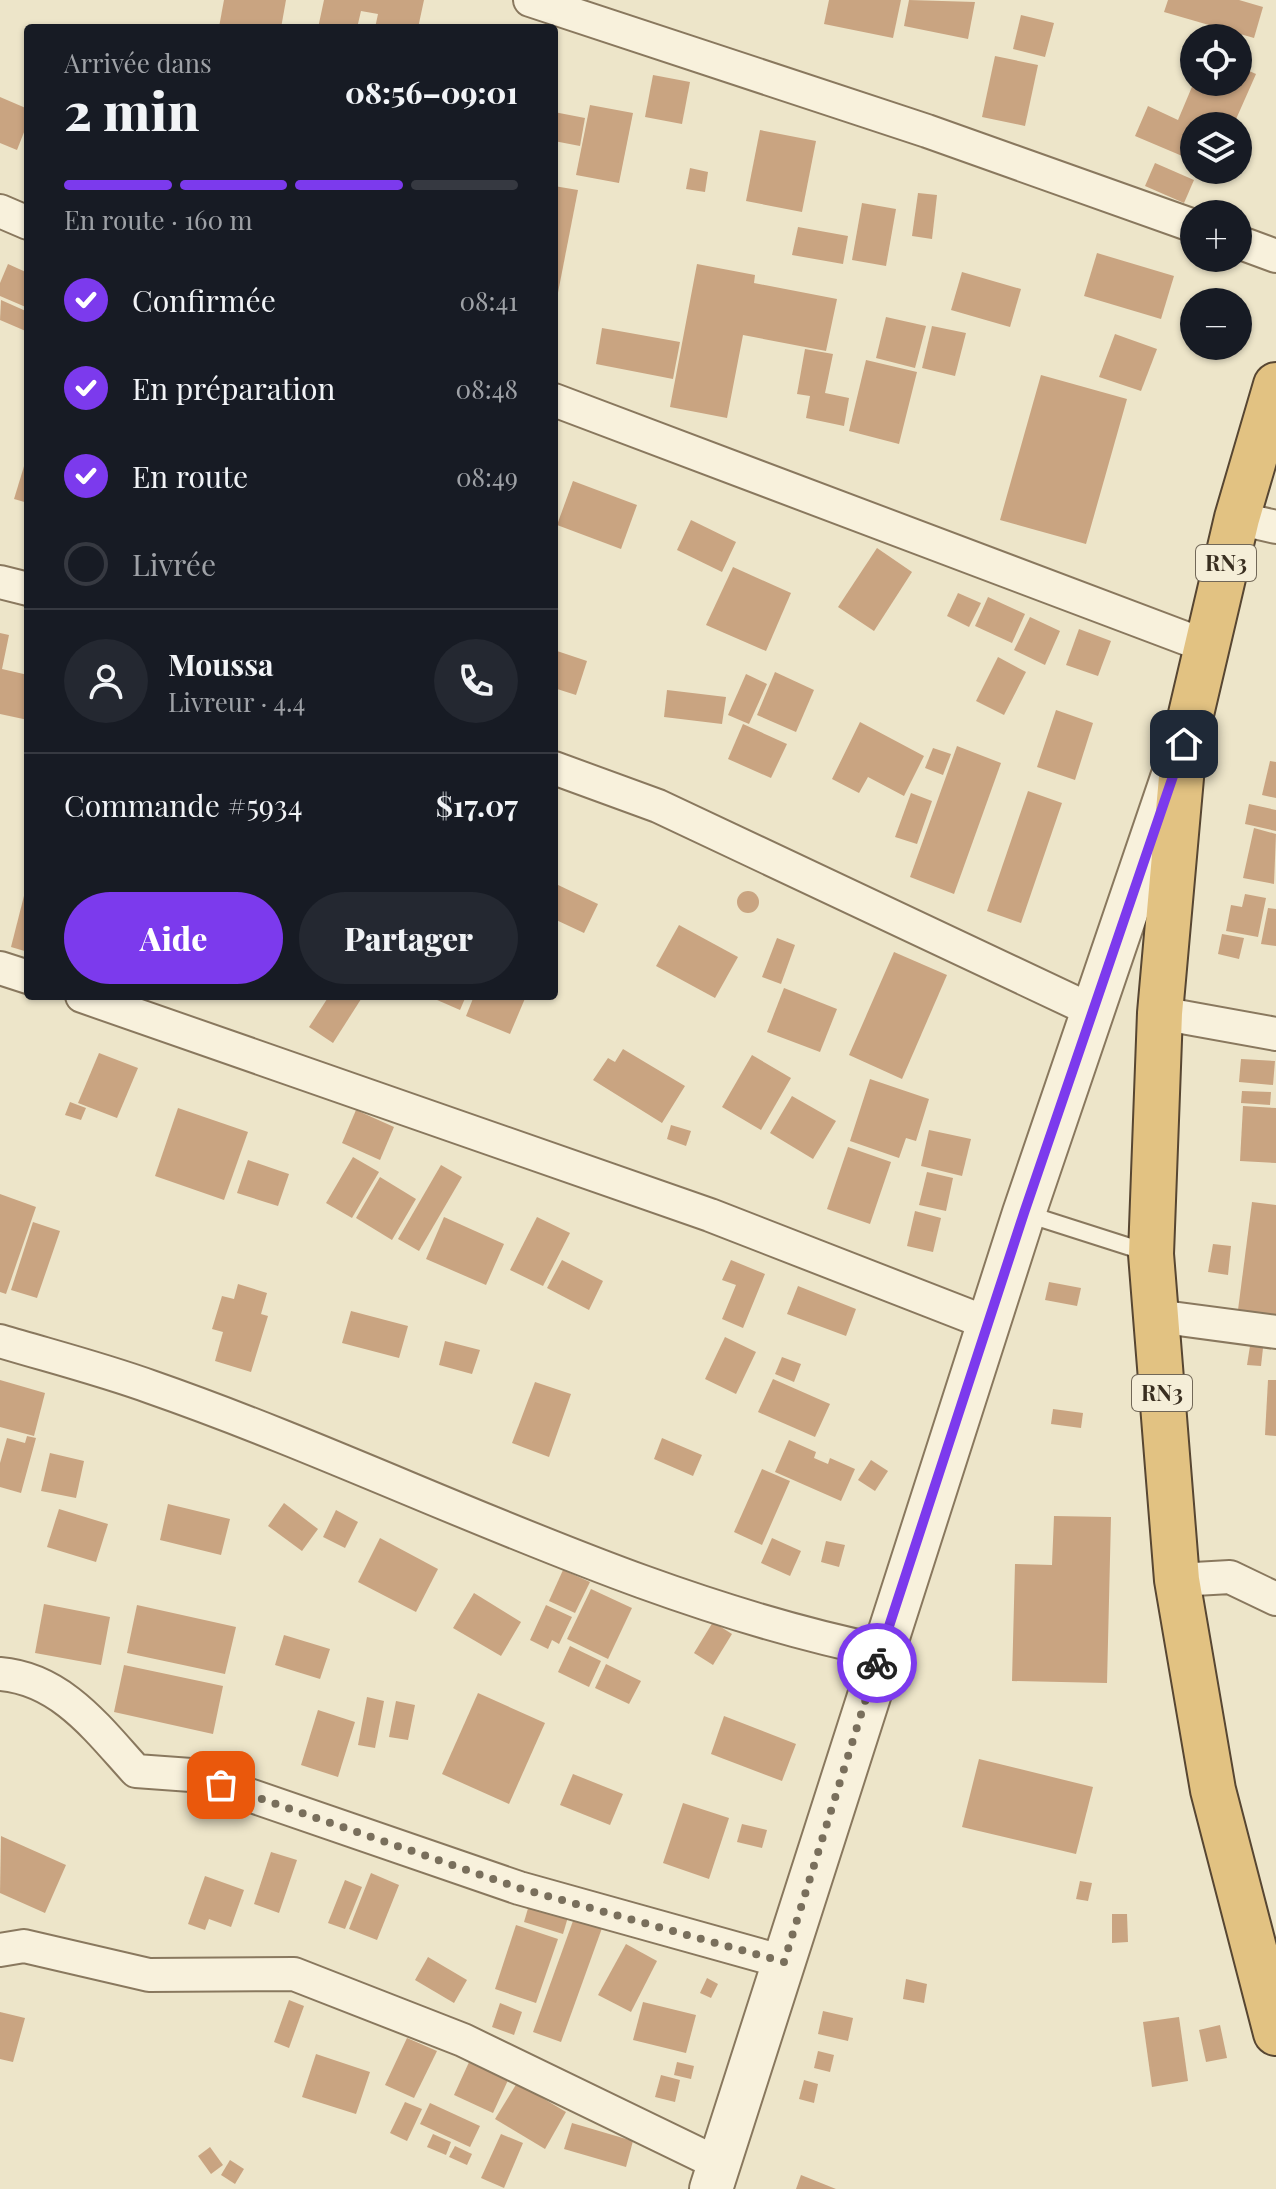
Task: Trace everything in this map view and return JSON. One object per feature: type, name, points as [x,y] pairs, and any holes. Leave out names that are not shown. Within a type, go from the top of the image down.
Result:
[{"type":"highway","name":"RN3","points":[[1274,2020],[1213,1790],[1177,1580],[1151,1254],[1160,1013],[1184,744],[1206,646],[1256,523],[1276,385]]},
{"type":"street","points":[[530,0],[927,131],[1180,221]]},
{"type":"street","points":[[0,211],[24,221]]},
{"type":"street","points":[[1252,247],[1276,256]]},
{"type":"street","points":[[558,402],[1206,646]]},
{"type":"street","points":[[0,582],[24,588]]},
{"type":"street","points":[[0,1950],[24,1946],[149,1975],[294,1974],[463,2040],[714,2176],[1024,1213],[1184,744]]},
{"type":"street","points":[[558,769],[658,806],[1093,1011]]},
{"type":"street","points":[[0,968],[24,976]]},
{"type":"street","points":[[93,1000],[710,1215],[990,1324]]},
{"type":"street","points":[[1160,1013],[1276,1034]]},
{"type":"street","points":[[1156,1316],[1276,1332]]},
{"type":"street","points":[[0,1341],[151,1387],[562,1551],[810,1636],[881,1651]]},
{"type":"street","points":[[1177,1580],[1230,1577],[1276,1599]]},
{"type":"street","points":[[0,1674],[29,1677],[85,1714],[136,1771],[191,1775],[519,1888],[784,1962]]},
{"type":"lane","points":[[1024,1213],[1151,1254]]},
{"type":"building","points":[[224,0],[286,0],[282,24],[220,24]]},
{"type":"building","points":[[324,0],[424,0],[419,24],[376,24],[378,14],[361,11],[358,24],[319,24]]},
{"type":"building","points":[[829,0],[901,0],[893,38],[824,24]]},
{"type":"building","points":[[909,0],[975,2],[968,39],[904,26]]},
{"type":"building","points":[[1168,0],[1239,0],[1263,7],[1254,38],[1252,24],[1206,24],[1164,12]]},
{"type":"building","points":[[1021,15],[1054,23],[1045,57],[1013,49]]},
{"type":"building","points":[[995,56],[1038,65],[1025,126],[982,117]]},
{"type":"building","points":[[653,75],[690,82],[682,124],[645,117]]},
{"type":"building","points":[[1188,96],[1246,96],[1239,112],[1181,112]]},
{"type":"building","points":[[0,97],[24,107],[24,132],[17,150],[0,143]]},
{"type":"building","points":[[590,105],[633,113],[619,183],[576,175]]},
{"type":"building","points":[[1148,106],[1178,120],[1180,115],[1180,155],[1135,136]]},
{"type":"building","points":[[558,113],[585,118],[580,146],[558,142]]},
{"type":"building","points":[[760,130],[816,141],[802,212],[746,201]]},
{"type":"building","points":[[1155,163],[1180,174],[1180,184],[1192,184],[1185,200],[1180,201],[1145,186]]},
{"type":"building","points":[[690,168],[708,172],[705,192],[686,189]]},
{"type":"building","points":[[558,187],[578,190],[558,293]]},
{"type":"building","points":[[918,193],[937,195],[932,239],[912,236]]},
{"type":"building","points":[[862,203],[896,209],[886,266],[852,260]]},
{"type":"building","points":[[798,227],[848,236],[843,264],[792,255]]},
{"type":"building","points":[[1097,253],[1174,276],[1161,319],[1084,296]]},
{"type":"building","points":[[8,264],[24,271],[24,306],[0,296],[0,283]]},
{"type":"building","points":[[697,264],[755,275],[754,283],[837,299],[826,351],[743,335],[727,418],[670,407]]},
{"type":"building","points":[[962,272],[1021,289],[1010,327],[951,310]]},
{"type":"building","points":[[1,300],[24,310],[24,330],[0,320]]},
{"type":"building","points":[[886,317],[926,326],[915,368],[876,358]]},
{"type":"building","points":[[932,326],[966,333],[955,376],[922,368]]},
{"type":"building","points":[[602,328],[680,342],[673,379],[596,364]]},
{"type":"building","points":[[1115,334],[1157,349],[1141,391],[1099,377]]},
{"type":"building","points":[[805,349],[833,354],[825,393],[849,398],[844,426],[806,418],[810,396],[797,394]]},
{"type":"building","points":[[866,360],[917,372],[899,444],[849,431]]},
{"type":"building","points":[[1041,375],[1127,399],[1086,544],[1000,520]]},
{"type":"building","points":[[24,466],[24,502],[14,499]]},
{"type":"building","points":[[573,481],[637,505],[621,549],[558,525]]},
{"type":"building","points":[[691,520],[736,542],[722,572],[677,550]]},
{"type":"building","points":[[877,548],[912,572],[874,631],[838,607]]},
{"type":"building","points":[[733,567],[791,593],[766,651],[706,625]]},
{"type":"building","points":[[958,593],[981,603],[969,627],[947,616]]},
{"type":"building","points":[[988,597],[1025,614],[1012,643],[975,626]]},
{"type":"building","points":[[1030,617],[1060,631],[1045,665],[1014,650]]},
{"type":"building","points":[[1079,629],[1111,641],[1098,676],[1066,665]]},
{"type":"building","points":[[0,633],[9,635],[2,669],[24,674],[24,719],[0,714]]},
{"type":"building","points":[[558,651],[587,661],[576,695],[558,689]]},
{"type":"building","points":[[998,657],[1026,672],[1004,715],[976,701]]},
{"type":"building","points":[[775,672],[814,690],[796,732],[757,715]]},
{"type":"building","points":[[746,674],[767,684],[749,724],[728,715]]},
{"type":"building","points":[[667,690],[726,697],[722,724],[664,717]]},
{"type":"building","points":[[1056,710],[1093,723],[1075,780],[1037,767]]},
{"type":"building","points":[[860,722],[924,756],[904,796],[868,777],[859,793],[832,779]]},
{"type":"building","points":[[743,724],[787,744],[771,778],[728,759]]},
{"type":"building","points":[[957,746],[1001,763],[954,894],[910,877]]},
{"type":"building","points":[[933,748],[951,754],[943,775],[925,768]]},
{"type":"building","points":[[1270,761],[1276,762],[1276,798],[1262,795]]},
{"type":"building","points":[[1028,791],[1062,803],[1021,923],[987,911]]},
{"type":"building","points":[[911,793],[932,801],[917,844],[895,837]]},
{"type":"building","points":[[1249,804],[1276,810],[1276,831],[1245,824]]},
{"type":"building","points":[[1254,828],[1276,834],[1274,884],[1243,878]]},
{"type":"building","points":[[558,885],[598,904],[584,933],[558,921]]},
{"type":"building","points":[[744,891],[752,891],[759,902],[752,913],[744,913],[737,906],[737,898]]},
{"type":"building","points":[[1245,894],[1266,898],[1258,937],[1226,931],[1231,905],[1242,907]]},
{"type":"building","points":[[24,896],[24,951],[11,947]]},
{"type":"building","points":[[1268,908],[1276,909],[1276,946],[1261,944]]},
{"type":"building","points":[[679,925],[738,957],[715,998],[656,966]]},
{"type":"building","points":[[1222,934],[1244,938],[1239,959],[1218,954]]},
{"type":"building","points":[[777,938],[795,945],[781,984],[762,977]]},
{"type":"building","points":[[894,952],[947,975],[902,1079],[849,1055]]},
{"type":"building","points":[[784,988],[837,1009],[820,1052],[767,1032]]},
{"type":"building","points":[[326,1000],[360,1000],[333,1043],[309,1027]]},
{"type":"building","points":[[437,1000],[464,1000],[460,1010]]},
{"type":"building","points":[[472,1000],[524,1000],[510,1034],[466,1016]]},
{"type":"building","points":[[623,1049],[685,1086],[662,1123],[593,1080],[608,1058],[615,1062]]},
{"type":"building","points":[[99,1053],[138,1068],[117,1118],[78,1103]]},
{"type":"building","points":[[752,1055],[791,1078],[761,1130],[722,1107]]},
{"type":"building","points":[[1241,1059],[1275,1061],[1273,1085],[1239,1082]]},
{"type":"building","points":[[870,1079],[929,1099],[916,1141],[906,1138],[899,1158],[850,1141]]},
{"type":"building","points":[[1242,1091],[1271,1092],[1270,1105],[1241,1103]]},
{"type":"building","points":[[792,1096],[836,1121],[813,1159],[770,1133]]},
{"type":"building","points":[[70,1102],[86,1108],[81,1120],[65,1115]]},
{"type":"building","points":[[1243,1106],[1276,1108],[1276,1163],[1240,1161]]},
{"type":"building","points":[[178,1108],[248,1132],[224,1200],[155,1176]]},
{"type":"building","points":[[356,1110],[394,1127],[380,1160],[342,1143]]},
{"type":"building","points":[[671,1125],[691,1131],[686,1146],[667,1139]]},
{"type":"building","points":[[929,1130],[971,1139],[962,1176],[921,1166]]},
{"type":"building","points":[[848,1147],[891,1162],[870,1224],[827,1209]]},
{"type":"building","points":[[353,1157],[379,1172],[352,1218],[326,1203]]},
{"type":"building","points":[[248,1160],[289,1174],[278,1206],[237,1193]]},
{"type":"building","points":[[441,1165],[462,1177],[419,1251],[398,1239]]},
{"type":"building","points":[[927,1172],[953,1178],[946,1211],[919,1205]]},
{"type":"building","points":[[380,1177],[416,1199],[392,1240],[356,1218]]},
{"type":"building","points":[[0,1194],[36,1207],[6,1294],[0,1292]]},
{"type":"building","points":[[1252,1202],[1276,1205],[1276,1315],[1238,1310]]},
{"type":"building","points":[[915,1211],[941,1218],[933,1252],[907,1246]]},
{"type":"building","points":[[444,1217],[504,1244],[486,1285],[426,1259]]},
{"type":"building","points":[[537,1217],[570,1233],[543,1286],[510,1270]]},
{"type":"building","points":[[33,1222],[60,1231],[37,1298],[11,1290]]},
{"type":"building","points":[[1213,1244],[1231,1246],[1228,1275],[1208,1272]]},
{"type":"building","points":[[562,1260],[603,1281],[589,1310],[547,1288]]},
{"type":"building","points":[[731,1260],[765,1274],[743,1328],[722,1319],[736,1285],[722,1280]]},
{"type":"building","points":[[1049,1282],[1081,1288],[1077,1306],[1045,1300]]},
{"type":"building","points":[[238,1284],[267,1293],[261,1314],[268,1316],[251,1372],[215,1361],[223,1332],[212,1329],[222,1296],[234,1299]]},
{"type":"building","points":[[798,1286],[856,1309],[846,1336],[787,1314]]},
{"type":"building","points":[[351,1311],[408,1326],[399,1358],[342,1343]]},
{"type":"building","points":[[725,1337],[756,1352],[736,1394],[705,1379]]},
{"type":"building","points":[[445,1341],[480,1350],[472,1374],[439,1365]]},
{"type":"building","points":[[1250,1346],[1263,1348],[1261,1366],[1247,1365]]},
{"type":"building","points":[[782,1357],[801,1364],[794,1382],[775,1374]]},
{"type":"building","points":[[773,1379],[830,1404],[815,1437],[758,1412]]},
{"type":"building","points":[[0,1380],[45,1393],[34,1436],[0,1427]]},
{"type":"building","points":[[1268,1380],[1276,1380],[1276,1436],[1265,1435]]},
{"type":"building","points":[[535,1382],[571,1394],[549,1457],[512,1443]]},
{"type":"building","points":[[1053,1409],[1083,1413],[1081,1428],[1051,1424]]},
{"type":"building","points":[[27,1436],[36,1438],[21,1493],[0,1487],[0,1463],[7,1438],[25,1443]]},
{"type":"building","points":[[662,1438],[702,1455],[693,1476],[654,1459]]},
{"type":"building","points":[[789,1440],[816,1452],[814,1458],[828,1464],[830,1458],[855,1469],[841,1501],[775,1472]]},
{"type":"building","points":[[50,1453],[84,1461],[76,1498],[41,1491]]},
{"type":"building","points":[[871,1460],[888,1471],[875,1491],[858,1480]]},
{"type":"building","points":[[762,1469],[790,1481],[762,1545],[734,1532]]},
{"type":"building","points":[[284,1503],[318,1529],[302,1551],[268,1526]]},
{"type":"building","points":[[168,1504],[230,1519],[221,1555],[160,1540]]},
{"type":"building","points":[[59,1509],[108,1524],[96,1562],[47,1547]]},
{"type":"building","points":[[336,1510],[358,1522],[345,1548],[323,1537]]},
{"type":"building","points":[[1054,1516],[1111,1517],[1107,1683],[1012,1681],[1015,1564],[1052,1565]]},
{"type":"building","points":[[380,1538],[438,1569],[416,1612],[358,1582]]},
{"type":"building","points":[[772,1538],[801,1551],[790,1576],[761,1563]]},
{"type":"building","points":[[826,1541],[845,1545],[839,1567],[821,1562]]},
{"type":"building","points":[[563,1570],[590,1582],[575,1613],[549,1601]]},
{"type":"building","points":[[591,1589],[632,1608],[608,1659],[567,1639]]},
{"type":"building","points":[[474,1593],[521,1622],[501,1656],[453,1628]]},
{"type":"building","points":[[44,1604],[110,1617],[101,1665],[35,1653]]},
{"type":"building","points":[[137,1605],[236,1627],[225,1674],[127,1653]]},
{"type":"building","points":[[546,1605],[572,1617],[559,1644],[552,1640],[548,1649],[530,1640]]},
{"type":"building","points":[[713,1622],[732,1634],[713,1665],[694,1653]]},
{"type":"building","points":[[284,1635],[330,1649],[320,1679],[275,1665]]},
{"type":"building","points":[[570,1646],[601,1661],[589,1687],[558,1672]]},
{"type":"building","points":[[606,1664],[641,1681],[629,1704],[595,1688]]},
{"type":"building","points":[[124,1665],[223,1686],[213,1734],[114,1712]]},
{"type":"building","points":[[478,1693],[545,1723],[509,1804],[442,1774]]},
{"type":"building","points":[[367,1697],[384,1701],[375,1748],[358,1745]]},
{"type":"building","points":[[396,1701],[415,1705],[408,1740],[389,1737]]},
{"type":"building","points":[[318,1710],[355,1722],[338,1777],[301,1765]]},
{"type":"building","points":[[724,1716],[796,1744],[782,1781],[711,1754]]},
{"type":"building","points":[[979,1759],[1093,1787],[1076,1854],[962,1827]]},
{"type":"building","points":[[573,1774],[623,1794],[610,1825],[560,1805]]},
{"type":"building","points":[[683,1803],[729,1818],[709,1879],[663,1863]]},
{"type":"building","points":[[742,1824],[767,1830],[762,1848],[737,1842]]},
{"type":"building","points":[[1,1836],[66,1865],[45,1913],[0,1893]]},
{"type":"building","points":[[271,1852],[297,1860],[279,1913],[254,1904]]},
{"type":"building","points":[[371,1873],[399,1885],[377,1940],[349,1929]]},
{"type":"building","points":[[205,1876],[244,1890],[231,1927],[209,1919],[205,1930],[188,1924]]},
{"type":"building","points":[[345,1880],[362,1887],[345,1929],[328,1923]]},
{"type":"building","points":[[1080,1881],[1092,1883],[1088,1901],[1076,1899]]},
{"type":"building","points":[[529,1905],[568,1917],[563,1934],[524,1922]]},
{"type":"building","points":[[578,1907],[606,1917],[561,2042],[533,2032]]},
{"type":"building","points":[[1112,1914],[1127,1914],[1128,1942],[1112,1943]]},
{"type":"building","points":[[516,1925],[558,1939],[536,2003],[495,1989]]},
{"type":"building","points":[[626,1944],[657,1961],[631,2012],[598,1995]]},
{"type":"building","points":[[428,1957],[467,1980],[454,2003],[415,1980]]},
{"type":"building","points":[[707,1978],[718,1984],[711,1998],[700,1993]]},
{"type":"building","points":[[906,1979],[927,1984],[924,2003],[903,1999]]},
{"type":"building","points":[[289,2000],[304,2006],[289,2048],[274,2042]]},
{"type":"building","points":[[643,2002],[696,2015],[686,2053],[633,2040]]},
{"type":"building","points":[[500,2003],[522,2012],[514,2035],[492,2027]]},
{"type":"building","points":[[823,2011],[853,2018],[848,2041],[818,2034]]},
{"type":"building","points":[[0,2012],[25,2018],[13,2062],[0,2059]]},
{"type":"building","points":[[1179,2017],[1188,2081],[1152,2087],[1143,2022]]},
{"type":"building","points":[[1220,2025],[1227,2058],[1206,2062],[1199,2030]]},
{"type":"building","points":[[407,2038],[437,2051],[414,2098],[385,2085]]},
{"type":"building","points":[[818,2051],[834,2055],[830,2072],[814,2068]]},
{"type":"building","points":[[316,2054],[370,2072],[356,2114],[302,2097]]},
{"type":"building","points":[[470,2060],[509,2078],[493,2113],[454,2095]]},
{"type":"building","points":[[677,2062],[694,2066],[691,2079],[674,2075]]},
{"type":"building","points":[[661,2075],[680,2080],[675,2102],[655,2097]]},
{"type":"building","points":[[804,2080],[818,2084],[814,2103],[799,2099]]},
{"type":"building","points":[[517,2083],[566,2112],[545,2149],[495,2119]]},
{"type":"building","points":[[405,2102],[422,2109],[407,2141],[390,2133]]},
{"type":"building","points":[[430,2103],[480,2126],[470,2147],[420,2124]]},
{"type":"building","points":[[572,2123],[633,2141],[626,2167],[564,2149]]},
{"type":"building","points":[[433,2134],[451,2142],[446,2155],[427,2147]]},
{"type":"building","points":[[501,2134],[523,2143],[504,2188],[481,2178]]},
{"type":"building","points":[[455,2146],[472,2154],[467,2165],[449,2157]]},
{"type":"building","points":[[210,2147],[223,2165],[211,2174],[198,2156]]},
{"type":"building","points":[[230,2160],[244,2169],[235,2184],[221,2175]]},
{"type":"building","points":[[801,2175],[836,2189],[796,2189]]},
{"type":"way so far","points":[[221,1785],[519,1888],[784,1962],[877,1663]]},
{"type":"route","points":[[877,1663],[1024,1213],[1184,744]]}]
